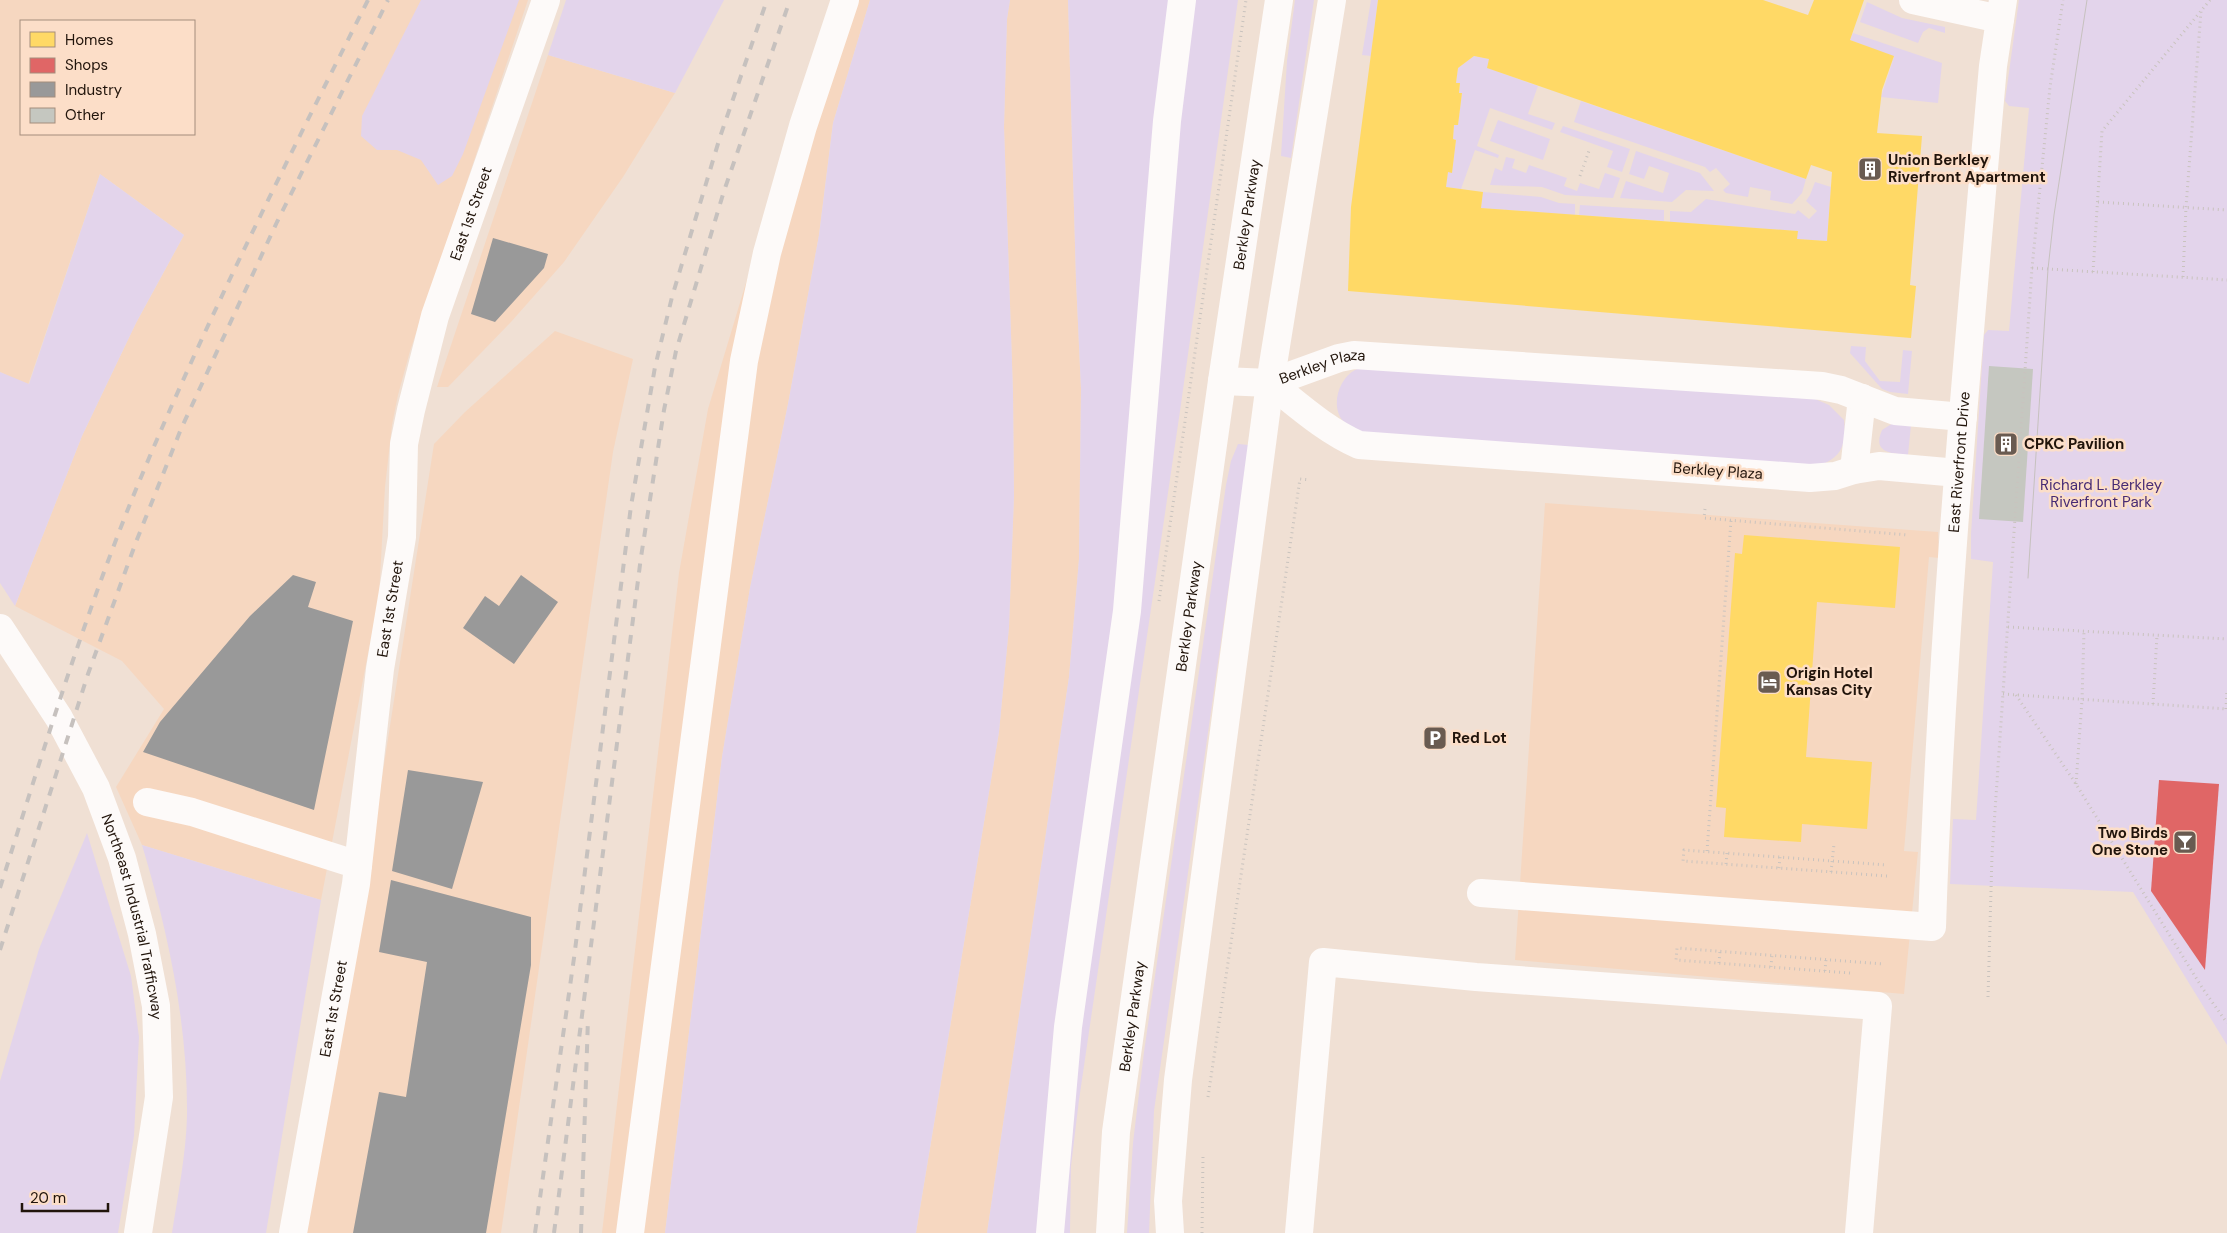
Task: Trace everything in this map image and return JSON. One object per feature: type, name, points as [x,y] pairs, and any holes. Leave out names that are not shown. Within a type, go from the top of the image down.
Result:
[{"type":"street","name":"East 1st Street","points":[[293,1233],[358,865],[380,668],[402,537],[404,444],[434,316],[546,0]]},
{"type":"street","points":[[630,1233],[744,361],[770,244],[803,126],[845,0]]},
{"type":"street","points":[[1050,1233],[1068,1027],[1127,611],[1167,121],[1182,0]]},
{"type":"street","name":"Berkley Parkway","points":[[1110,1233],[1116,1132],[1222,381],[1279,0]]},
{"type":"street","points":[[1170,1233],[1168,1201],[1178,1080],[1270,383],[1332,0]]},
{"type":"street","points":[[1913,0],[2002,9]]},
{"type":"street","name":"East Riverfront Drive","points":[[1481,893],[1932,927],[1936,810],[1962,417],[1993,66],[2002,9]]},
{"type":"street","name":"Berkley Plaza","points":[[1270,383],[1339,358],[1354,355],[1822,386],[1841,390],[1895,411],[1962,417]]},
{"type":"street","points":[[1222,381],[1270,383]]},
{"type":"street","name":"Berkley Plaza","points":[[1270,383],[1324,426],[1340,437],[1358,445],[1810,478],[1835,476],[1854,470],[1878,466],[1958,473]]},
{"type":"street","points":[[1854,470],[1862,398]]},
{"type":"street","name":"Northeast Industrial Trafficway","points":[[0,628],[60,718],[96,788],[122,858],[142,934],[156,1006],[159,1097],[138,1233]]},
{"type":"street","points":[[147,802],[192,812],[358,865]]},
{"type":"street","points":[[1299,1233],[1323,962],[1476,977],[1878,1006],[1859,1233]]},
{"type":"path","points":[[1988,997],[1992,855],[2032,268],[2050,87],[2063,0]]},
{"type":"path","points":[[2093,272],[2102,130],[2210,0]]},
{"type":"path","points":[[2183,277],[2186,208],[2201,11]]},
{"type":"path","points":[[1580,176],[1590,148]]},
{"type":"path","points":[[2098,202],[2227,210]]},
{"type":"path","points":[[2032,268],[2227,280]]},
{"type":"path","points":[[1206,1106],[1300,479],[1310,480]]},
{"type":"path","points":[[1705,509],[1704,518],[1908,535]]},
{"type":"path","points":[[1707,852],[1731,520]]},
{"type":"path","points":[[2008,627],[2227,639]]},
{"type":"path","points":[[2076,784],[2082,700],[2084,631]]},
{"type":"path","points":[[2153,704],[2157,635]]},
{"type":"path","points":[[2002,694],[2226,709],[2227,689]]},
{"type":"path","points":[[2016,695],[2076,784],[2203,989],[2227,1023]]},
{"type":"path","points":[[1832,872],[1834,844]]},
{"type":"path","points":[[1887,865],[1684,850],[1683,861],[1887,876]]},
{"type":"path","points":[[1726,864],[1727,853]]},
{"type":"path","points":[[1779,868],[1780,857]]},
{"type":"path","points":[[1853,973],[1676,960],[1677,948],[1883,964]]},
{"type":"path","points":[[1719,963],[1720,951]]},
{"type":"path","points":[[1771,967],[1772,955]]},
{"type":"path","points":[[1825,971],[1826,959]]},
{"type":"path","points":[[1202,1233],[1203,1146]]},
{"type":"shaded area","points":[[0,0],[528,0],[410,351],[398,395],[392,425],[385,487],[379,596],[321,900],[142,845],[116,787],[164,709],[122,661],[15,606],[82,436],[136,323],[184,235],[100,174],[28,385],[0,372]]},
{"type":"shaded area","points":[[837,0],[870,0],[833,123],[819,235],[788,404],[750,588],[722,757],[665,1233],[602,1233],[679,573],[708,409],[770,203]]},
{"type":"shaded area","points":[[1010,0],[1068,0],[1081,389],[1079,559],[1069,677],[987,1233],[916,1233],[999,732],[1009,627],[1014,496],[1013,393],[1004,127],[1007,19]]},
{"type":"shaded area","points":[[548,55],[675,93],[623,177],[564,262],[511,322],[448,387],[437,387]]},
{"type":"shaded area","points":[[555,331],[633,359],[613,452],[501,1233],[307,1233],[368,867],[434,444],[465,412]]},
{"type":"shaded area","points":[[1545,503],[1938,532],[1939,558],[1929,557],[1904,851],[1918,852],[1904,994],[1515,960]]},
{"type":"green space","points":[[421,0],[519,0],[463,154],[452,176],[438,185],[421,160],[397,150],[377,150],[361,136],[362,116]]},
{"type":"green space","points":[[566,0],[724,0],[675,93],[548,55]]},
{"type":"green space","points":[[870,0],[1010,0],[1007,19],[1004,127],[1013,393],[1014,496],[1009,627],[999,732],[916,1233],[665,1233],[722,757],[750,588],[788,404],[819,235],[833,123]]},
{"type":"green space","points":[[1068,0],[1238,0],[1079,1100],[1071,1166],[1070,1233],[987,1233],[1069,677],[1079,559],[1081,389]]},
{"type":"green space","points":[[1295,0],[1314,0],[1291,158],[1281,156],[1287,61]]},
{"type":"green space","points":[[1371,0],[1378,0],[1371,56],[1362,55]]},
{"type":"green space","name":"Richard L. Berkley Riverfront Park","points":[[2019,0],[2227,0],[2227,1045],[2133,892],[1950,884],[1953,819],[1976,820],[1993,562],[1971,559],[1971,534],[1984,335],[1988,330],[2009,331],[2029,108],[2009,106],[2005,101]]},
{"type":"green space","points":[[1867,2],[1902,18],[1945,27],[1945,33],[1929,28],[1923,32],[1918,43],[1860,22]]},
{"type":"green space","points":[[1853,33],[1942,63],[1938,103],[1881,97],[1894,57],[1850,40]]},
{"type":"green space","points":[[1474,56],[1489,59],[1488,68],[1538,86],[1528,114],[1555,123],[1552,130],[1490,108],[1477,146],[1499,155],[1498,158],[1475,150],[1461,189],[1446,187],[1448,172],[1452,172],[1456,140],[1453,139],[1454,125],[1458,125],[1462,94],[1459,93],[1460,83],[1456,83],[1458,68]]},
{"type":"green space","points":[[1581,101],[1806,179],[1802,193],[1792,204],[1770,200],[1771,191],[1750,187],[1748,197],[1726,193],[1723,190],[1730,184],[1716,168],[1710,172],[1705,167],[1574,122]]},
{"type":"green space","points":[[1498,120],[1550,139],[1543,160],[1490,141]]},
{"type":"green space","points":[[1563,126],[1630,149],[1622,172],[1607,167],[1613,151],[1560,132]]},
{"type":"green space","points":[[1636,151],[1700,173],[1714,191],[1686,190],[1672,202],[1620,198],[1626,181],[1663,193],[1669,173],[1649,166],[1644,179],[1629,174]]},
{"type":"green space","points":[[1506,157],[1515,159],[1512,168],[1526,173],[1529,165],[1567,178],[1564,186],[1577,191],[1580,183],[1599,189],[1605,173],[1620,178],[1613,198],[1565,195],[1542,187],[1490,185],[1495,168],[1502,171]]},
{"type":"green space","points":[[100,174],[184,235],[136,323],[82,436],[15,606],[0,583],[0,372],[29,384]]},
{"type":"green space","points":[[1815,182],[1831,187],[1827,241],[1797,239],[1797,231],[1670,222],[1670,211],[1691,212],[1706,199],[1795,214],[1798,210],[1809,219],[1817,211],[1806,201]]},
{"type":"green space","points":[[1483,192],[1541,197],[1559,203],[1575,204],[1575,215],[1481,208]]},
{"type":"green space","points":[[1580,205],[1664,210],[1664,221],[1579,215]]},
{"type":"green space","points":[[1851,346],[1866,347],[1865,361],[1880,381],[1900,382],[1903,350],[1912,351],[1908,394],[1882,389],[1850,353]]},
{"type":"green space","points":[[1370,366],[1815,399],[1829,405],[1844,420],[1843,445],[1836,456],[1814,467],[1360,433],[1340,416],[1337,409],[1338,394],[1340,387],[1349,374],[1357,369]]},
{"type":"green space","points":[[1893,423],[1911,425],[1908,455],[1885,450],[1879,443],[1882,430]]},
{"type":"green space","points":[[1238,444],[1249,445],[1154,1111],[1149,1233],[1127,1233],[1133,1143],[1144,1052],[1226,485],[1231,461]]},
{"type":"green space","points":[[87,833],[131,976],[139,1037],[134,1136],[118,1233],[0,1233],[0,1081],[39,949]]},
{"type":"green space","points":[[142,845],[321,900],[266,1233],[172,1233],[185,1145],[187,1116],[184,1047],[175,979],[168,945]]},
{"type":"building: Homes","name":"Union Berkley Riverfront Apartment","points":[[1378,0],[1763,0],[1808,15],[1814,0],[1864,0],[1850,40],[1894,56],[1882,90],[1877,133],[1922,136],[1910,285],[1916,286],[1911,338],[1348,291],[1351,207]],"holes":[[[1474,56],[1489,59],[1487,68],[1806,179],[1811,165],[1832,172],[1827,241],[1797,239],[1798,231],[1481,208],[1483,192],[1446,187],[1448,172],[1452,173],[1456,140],[1453,139],[1454,125],[1458,125],[1462,93],[1459,93],[1460,83],[1456,83],[1458,68]]]},
{"type":"building: Homes","name":"Origin Hotel Kansas City","points":[[1744,535],[1900,547],[1895,608],[1817,602],[1806,757],[1872,762],[1867,829],[1802,824],[1801,842],[1724,837],[1726,808],[1716,807],[1735,553],[1742,554]]},
{"type":"building: Shops","points":[[2159,780],[2219,784],[2205,970],[2151,891]]},
{"type":"building: Industry","points":[[493,238],[548,254],[544,268],[495,322],[471,314]]},
{"type":"building: Industry","points":[[293,575],[316,582],[308,607],[353,621],[314,810],[143,752],[160,722],[250,616]]},
{"type":"building: Industry","points":[[521,575],[558,602],[514,664],[463,628],[485,596],[499,606]]},
{"type":"building: Industry","points":[[408,770],[483,782],[452,889],[392,871]]},
{"type":"building: Industry","points":[[391,880],[531,917],[531,965],[486,1233],[353,1233],[379,1092],[406,1097],[427,962],[379,952]]},
{"type":"building: Other","name":"CPKC Pavilion","points":[[1989,366],[2033,369],[2023,522],[1979,519]]},
{"type":"tram line","points":[[2028,578],[2048,269],[2054,215],[2087,0]]},
{"type":"railway","points":[[0,888],[46,741],[113,547],[132,499],[216,309],[275,185],[368,0]]},
{"type":"railway","points":[[0,950],[88,674],[136,542],[181,429],[277,222],[388,0]]},
{"type":"railway","points":[[535,1233],[574,958],[631,506],[655,367],[672,297],[720,137],[767,0]]},
{"type":"railway","points":[[554,1233],[641,557],[664,410],[676,351],[724,191],[790,0]]},
{"type":"railway","points":[[581,1233],[588,1018]]},
{"type":"place","name":"Union Berkley Riverfront Apartment","points":[[1870,169]]},
{"type":"place","name":"CPKC Pavilion","points":[[2006,444]]},
{"type":"place","name":"Origin Hotel Kansas City","points":[[1769,682]]},
{"type":"place","name":"Red Lot","points":[[1435,738]]},
{"type":"place","name":"Two Birds One Stone","points":[[2185,842]]}]
